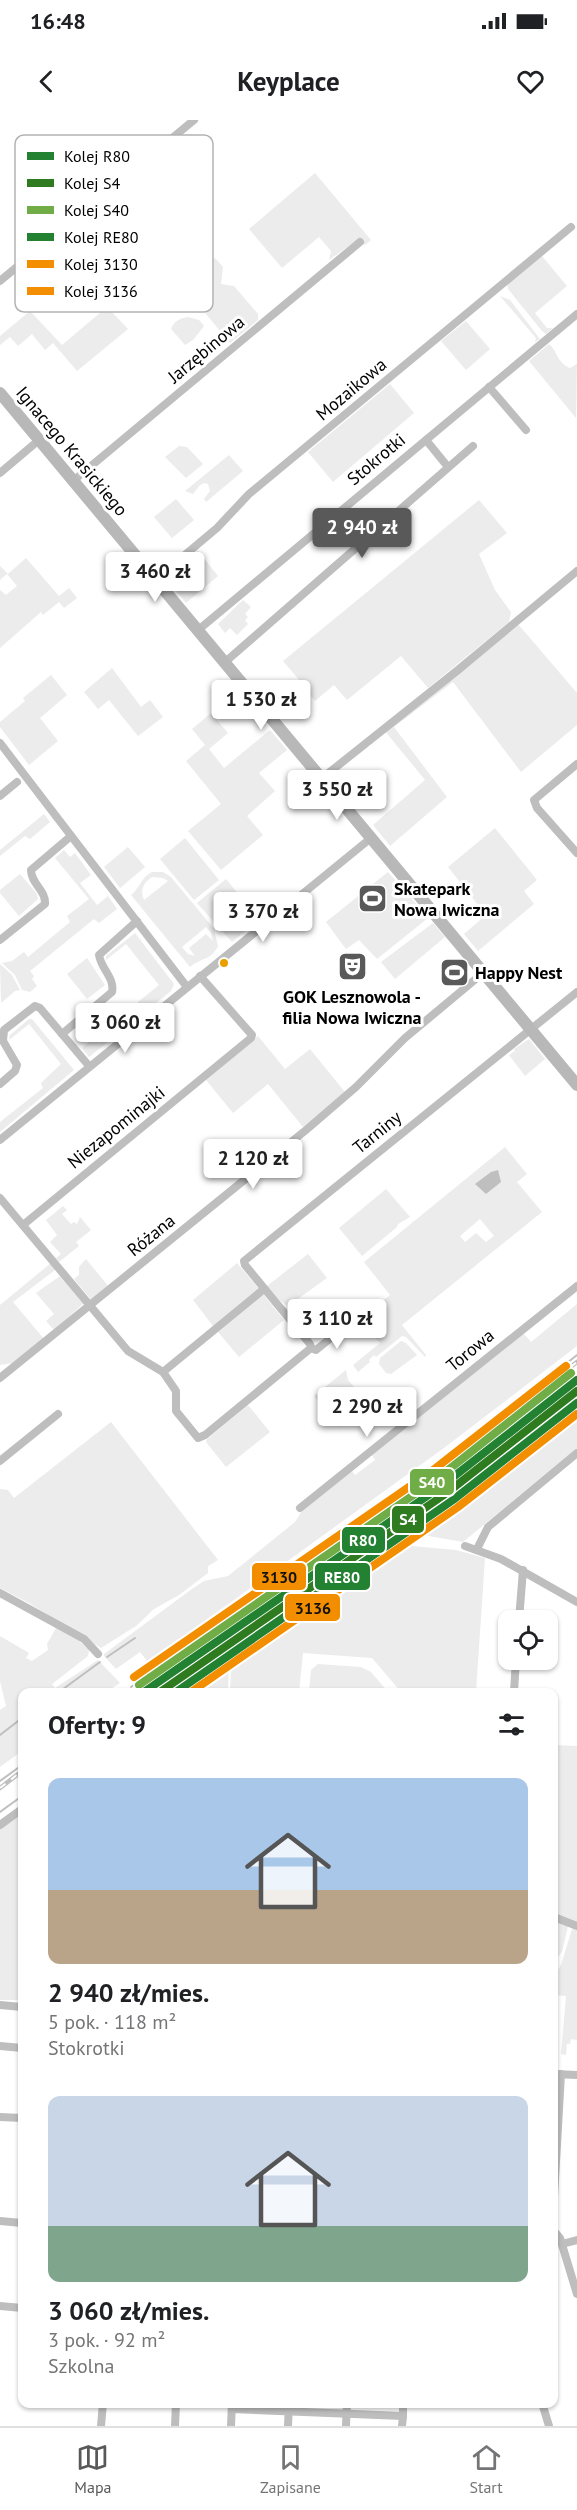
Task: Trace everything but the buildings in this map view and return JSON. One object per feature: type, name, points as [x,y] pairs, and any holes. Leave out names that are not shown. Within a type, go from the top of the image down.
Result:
[{"type":"street","points":[[176,135],[194,120]]},
{"type":"street","name":"Mozaikowa","points":[[155,580],[217,528],[249,494],[570,227]]},
{"type":"street","name":"Jarzębinowa","points":[[73,481],[360,242]]},
{"type":"street","points":[[0,281],[15,269]]},
{"type":"street","name":"Stokrotki","points":[[197,631],[577,315]]},
{"type":"street","points":[[489,387],[526,430]]},
{"type":"street","name":"Ignacego Krasickiego","points":[[0,393],[577,1085]]},
{"type":"street","points":[[0,473],[39,440]]},
{"type":"street","points":[[426,440],[448,467]]},
{"type":"street","points":[[224,663],[473,446]]},
{"type":"street","points":[[321,779],[577,571]]},
{"type":"street","points":[[0,742],[188,987]]},
{"type":"street","points":[[577,764],[534,801],[537,808],[577,853]]},
{"type":"street","points":[[0,796],[17,782]]},
{"type":"street","points":[[0,940],[45,904],[44,894],[31,877],[31,870],[71,836]]},
{"type":"street","points":[[0,1140],[370,838]]},
{"type":"street","points":[[62,1034],[112,992],[113,984],[100,962],[100,952],[137,921]]},
{"type":"street","name":"Różana","points":[[0,1378],[306,1130],[356,1087],[402,1040],[483,973]]},
{"type":"street","name":"Niezapominajki","points":[[23,1225],[251,1038],[252,1035],[200,976]]},
{"type":"street","points":[[531,1030],[577,992]]},
{"type":"street","points":[[0,1084],[15,1071],[17,1065],[3,1041],[4,1030],[32,1006],[38,1006],[88,1066]]},
{"type":"street","name":"Tarniny","points":[[311,1348],[244,1265],[245,1260],[509,1045],[517,1042],[531,1030]]},
{"type":"street","points":[[0,1198],[128,1351],[163,1372],[176,1390],[176,1411],[195,1436],[202,1437],[311,1348],[315,1350],[358,1316]]},
{"type":"street","name":"Torowa","points":[[300,1508],[577,1286]]},
{"type":"street","points":[[163,1372],[264,1289]]},
{"type":"street","points":[[0,1461],[58,1414]]},
{"type":"street","points":[[477,1549],[488,1527],[577,1453]]},
{"type":"street","points":[[465,1546],[477,1549],[523,1570],[577,1602]]},
{"type":"street","points":[[520,1610],[523,1570]]},
{"type":"street","points":[[0,1593],[84,1639],[98,1654]]},
{"type":"street","points":[[514,1688],[515,1670]]},
{"type":"street","points":[[0,1825],[18,1812]]},
{"type":"street","points":[[558,1919],[577,1926]]},
{"type":"street","points":[[0,2005],[18,2007]]},
{"type":"street","points":[[0,2046],[18,2048]]},
{"type":"street","points":[[558,2074],[577,2075]]},
{"type":"street","points":[[0,2116],[18,2118]]},
{"type":"street","points":[[0,2222],[18,2223]]},
{"type":"street","points":[[577,2240],[558,2238],[577,2294]]},
{"type":"street","points":[[0,2306],[18,2308]]},
{"type":"street","points":[[101,2426],[103,2408]]},
{"type":"street","points":[[175,2426],[176,2408]]},
{"type":"street","points":[[231,2426],[232,2408]]},
{"type":"street","points":[[288,2426],[289,2408]]},
{"type":"street","points":[[297,2408],[346,2414],[403,2416]]},
{"type":"street","points":[[346,2426],[347,2408]]},
{"type":"street","points":[[402,2426],[403,2408]]},
{"type":"street","points":[[544,2408],[549,2426]]},
{"type":"shaded area","points":[[315,173],[371,240],[365,245],[359,239],[329,260],[331,251],[319,237],[282,268],[249,229]]},
{"type":"shaded area","points":[[542,256],[567,286],[535,313],[547,328],[553,328],[546,334],[508,289],[507,283]]},
{"type":"shaded area","points":[[215,258],[223,267],[221,284],[234,286],[258,314],[258,320],[230,343],[204,312],[213,312],[213,260]]},
{"type":"shaded area","points":[[500,296],[510,300],[540,339],[535,342],[536,338]]},
{"type":"shaded area","points":[[31,312],[62,345],[101,312],[112,312],[128,329],[77,371],[53,343],[45,350],[32,334],[18,346],[10,337],[0,345],[0,336]]},
{"type":"shaded area","points":[[188,317],[199,320],[204,326],[193,340],[185,345],[171,329],[178,320]]},
{"type":"shaded area","points":[[466,321],[490,349],[466,370],[441,341]]},
{"type":"shaded area","points":[[549,344],[566,366],[570,368],[577,364],[576,418],[529,361]]},
{"type":"shaded area","points":[[390,384],[414,413],[333,482],[308,452]]},
{"type":"shaded area","points":[[179,446],[187,447],[203,464],[186,478],[165,457]]},
{"type":"shaded area","points":[[229,455],[243,471],[206,502],[204,499],[210,491],[208,484],[204,483],[199,486],[193,494],[185,491]]},
{"type":"shaded area","points":[[176,499],[194,520],[172,538],[154,517]]},
{"type":"shaded area","points":[[479,500],[507,533],[479,554],[495,590],[511,612],[509,622],[428,688],[401,656],[347,700],[334,685],[315,701],[303,687],[277,709],[274,705],[301,682],[283,661]]},
{"type":"shaded area","points":[[198,551],[218,576],[186,603],[170,583],[170,574]]},
{"type":"shaded area","points":[[26,558],[59,596],[69,588],[77,598],[64,608],[59,602],[43,615],[41,612],[0,648],[0,590],[6,595],[17,586],[7,574],[0,580],[0,566],[8,574]]},
{"type":"shaded area","points":[[243,600],[251,607],[245,614],[248,617],[245,620],[248,624],[237,635],[230,628],[225,633],[218,624]]},
{"type":"shaded area","points":[[518,624],[577,693],[577,725],[521,772],[453,682],[394,727],[447,797],[390,846],[373,825],[425,780],[384,730]]},
{"type":"shaded area","points":[[112,668],[141,707],[150,700],[163,717],[138,736],[109,700],[98,709],[84,692]]},
{"type":"shaded area","points":[[51,675],[67,695],[40,718],[58,741],[29,765],[0,727],[0,722],[25,701],[23,698]]},
{"type":"shaded area","points":[[211,713],[228,733],[209,749],[224,768],[270,730],[287,750],[259,773],[275,791],[247,816],[263,835],[221,870],[188,831],[221,804],[186,761],[205,745],[192,729]]},
{"type":"shaded area","points":[[44,814],[50,822],[30,839],[25,836],[0,856],[0,850]]},
{"type":"shaded area","points":[[495,828],[537,880],[524,891],[534,904],[478,951],[464,934],[486,915],[448,867]]},
{"type":"shaded area","points":[[185,838],[219,880],[194,900],[160,859]]},
{"type":"shaded area","points":[[128,847],[145,867],[120,888],[104,867]]},
{"type":"shaded area","points":[[64,850],[70,857],[75,853],[91,875],[80,883],[97,905],[108,896],[117,909],[99,923],[94,919],[30,971],[37,986],[30,992],[22,990],[15,975],[2,963],[12,961],[24,952],[28,957],[70,922],[67,916],[89,899],[55,858]]},
{"type":"shaded area","points":[[163,872],[171,877],[214,929],[218,946],[212,954],[190,967],[131,895],[148,874]],"holes":[[[152,877],[168,881],[144,900],[143,887]],[[206,927],[213,941],[206,934],[189,948],[195,956],[188,954],[182,947]]]},
{"type":"shaded area","points":[[388,872],[419,907],[417,909],[421,914],[423,912],[428,918],[377,959],[359,940],[346,949],[326,922]]},
{"type":"shaded area","points":[[20,874],[37,894],[38,899],[19,916],[0,890]]},
{"type":"shaded area","points":[[226,879],[245,902],[247,911],[242,916],[251,926],[232,942],[197,903]]},
{"type":"shaded area","points":[[433,923],[445,937],[395,979],[381,962]]},
{"type":"shaded area","points":[[135,933],[174,984],[171,991],[89,1057],[82,1048],[94,1038],[99,1043],[141,1009],[138,1002],[159,985],[126,944],[106,960],[106,956]]},
{"type":"shaded area","points":[[87,958],[105,985],[87,999],[67,974]]},
{"type":"shaded area","points":[[0,964],[12,975],[20,990],[15,991],[1,1003]]},
{"type":"shaded area","points":[[32,1019],[74,1070],[0,1132],[0,1122],[43,1088],[41,1083],[61,1064],[29,1024],[9,1040],[10,1035]]},
{"type":"shaded area","points":[[258,1036],[285,1069],[310,1049],[345,1092],[303,1127],[268,1084],[233,1113],[206,1080]]},
{"type":"shaded area","points":[[529,1039],[545,1059],[525,1076],[509,1055]]},
{"type":"shaded area","points":[[505,1147],[527,1174],[517,1182],[542,1212],[402,1325],[426,1355],[425,1357],[406,1337],[402,1336],[376,1357],[374,1355],[369,1360],[370,1362],[358,1372],[353,1365],[380,1343],[360,1319],[390,1295],[364,1262]],"holes":[[[480,1219],[494,1236],[486,1242],[476,1233],[465,1242],[460,1236]]]},
{"type":"shaded area","points":[[498,1170],[501,1182],[486,1194],[475,1184],[491,1172]]},
{"type":"shaded area","points":[[386,1189],[410,1217],[398,1224],[362,1256],[339,1228]]},
{"type":"shaded area","points":[[63,1206],[67,1210],[62,1214],[71,1224],[74,1222],[77,1224],[80,1217],[91,1230],[76,1242],[79,1246],[59,1262],[56,1258],[61,1254],[50,1242],[57,1235],[46,1220]]},
{"type":"shaded area","points":[[308,1254],[327,1278],[288,1306],[280,1301],[267,1286]]},
{"type":"shaded area","points":[[86,1259],[109,1287],[92,1301],[74,1279],[79,1275],[79,1267]]},
{"type":"shaded area","points":[[51,1263],[55,1270],[13,1302],[44,1339],[12,1363],[0,1365],[0,1305]]},
{"type":"shaded area","points":[[237,1263],[259,1289],[213,1326],[193,1300]]},
{"type":"shaded area","points":[[60,1276],[84,1303],[54,1330],[46,1321],[54,1314],[36,1293]]},
{"type":"shaded area","points":[[263,1294],[284,1320],[239,1357],[218,1332]]},
{"type":"shaded area","points":[[577,1304],[577,1346],[444,1448],[148,1662],[140,1652],[116,1669],[104,1656],[204,1581],[228,1576],[295,1522],[302,1511],[352,1471],[355,1475],[375,1460],[372,1455],[523,1333],[531,1342]]},
{"type":"shaded area","points":[[401,1341],[417,1355],[391,1374],[386,1373],[379,1364],[380,1358]]},
{"type":"shaded area","points":[[346,1370],[348,1380],[356,1389],[340,1402],[348,1413],[340,1419],[344,1424],[339,1427],[314,1396]]},
{"type":"shaded area","points":[[248,1405],[270,1432],[226,1467],[206,1442],[207,1439]]},
{"type":"shaded area","points":[[577,1410],[577,1448],[463,1542],[415,1532],[510,1466]]},
{"type":"shaded area","points":[[111,1422],[218,1560],[208,1566],[208,1573],[179,1595],[154,1609],[136,1626],[101,1648],[29,1603],[0,1588],[0,1489],[8,1490],[14,1498]]},
{"type":"shaded area","points":[[412,1546],[456,1550],[485,1558],[476,1688],[398,1688],[372,1658],[303,1653],[299,1688],[230,1688],[231,1669],[400,1550]]},
{"type":"shaded area","points":[[56,1628],[78,1640],[89,1650],[88,1656],[52,1684],[55,1688],[18,1688],[18,1754],[0,1767],[0,1710],[6,1706],[0,1681],[0,1636],[29,1653],[26,1658],[32,1661],[48,1650],[47,1644]]},
{"type":"shaded area","points":[[98,1660],[120,1683],[112,1688],[55,1688]]},
{"type":"shaded area","points":[[229,1661],[228,1688],[190,1688]]},
{"type":"shaded area","points":[[318,1664],[361,1667],[371,1672],[385,1688],[309,1688],[311,1670]]},
{"type":"shaded area","points":[[558,1745],[577,1746],[577,1923],[558,1915]]},
{"type":"shaded area","points":[[18,1816],[18,2000],[0,2000],[0,1829]]},
{"type":"shaded area","points":[[558,1921],[568,1926],[562,1952],[558,1957]]},
{"type":"shaded area","points":[[572,1929],[577,1930],[577,2040],[571,2039],[570,2044],[567,2044],[566,2055],[561,2054],[566,1996],[558,1995],[558,1970]]},
{"type":"waterway","points":[[131,1687],[472,1439],[577,1355]]},
{"type":"waterway","points":[[173,1688],[430,1510],[505,1455]]},
{"type":"waterway","points":[[107,1657],[135,1638]]},
{"type":"waterway","points":[[64,1688],[100,1662]]},
{"type":"waterway","points":[[0,1735],[18,1721]]},
{"type":"waterway","points":[[0,1781],[18,1768]]},
{"type":"waterway","points":[[0,1812],[18,1799]]},
{"type":"railway","points":[[138,1688],[475,1443],[577,1362]]},
{"type":"railway","points":[[0,1788],[18,1774]]},
{"type":"rail line","name":"3130","points":[[134,1677],[432,1471],[566,1366]]},
{"type":"rail line","name":"S40","points":[[139,1685],[438,1478],[571,1373]]},
{"type":"rail line","name":"R80","points":[[150,1688],[443,1485],[577,1380]]},
{"type":"rail line","name":"S4","points":[[166,1688],[448,1492],[577,1391]]},
{"type":"rail line","name":"RE80","points":[[182,1688],[453,1500],[577,1403]]},
{"type":"rail line","name":"3136","points":[[197,1688],[458,1507],[577,1414]]},
{"type":"place","name":"Skatepark Nowa Iwiczna","points":[[373,898]]},
{"type":"place","name":"GOK Lesznowola - filia Nowa Iwiczna","points":[[352,967]]},
{"type":"place","name":"Happy Nest","points":[[454,972]]}]
